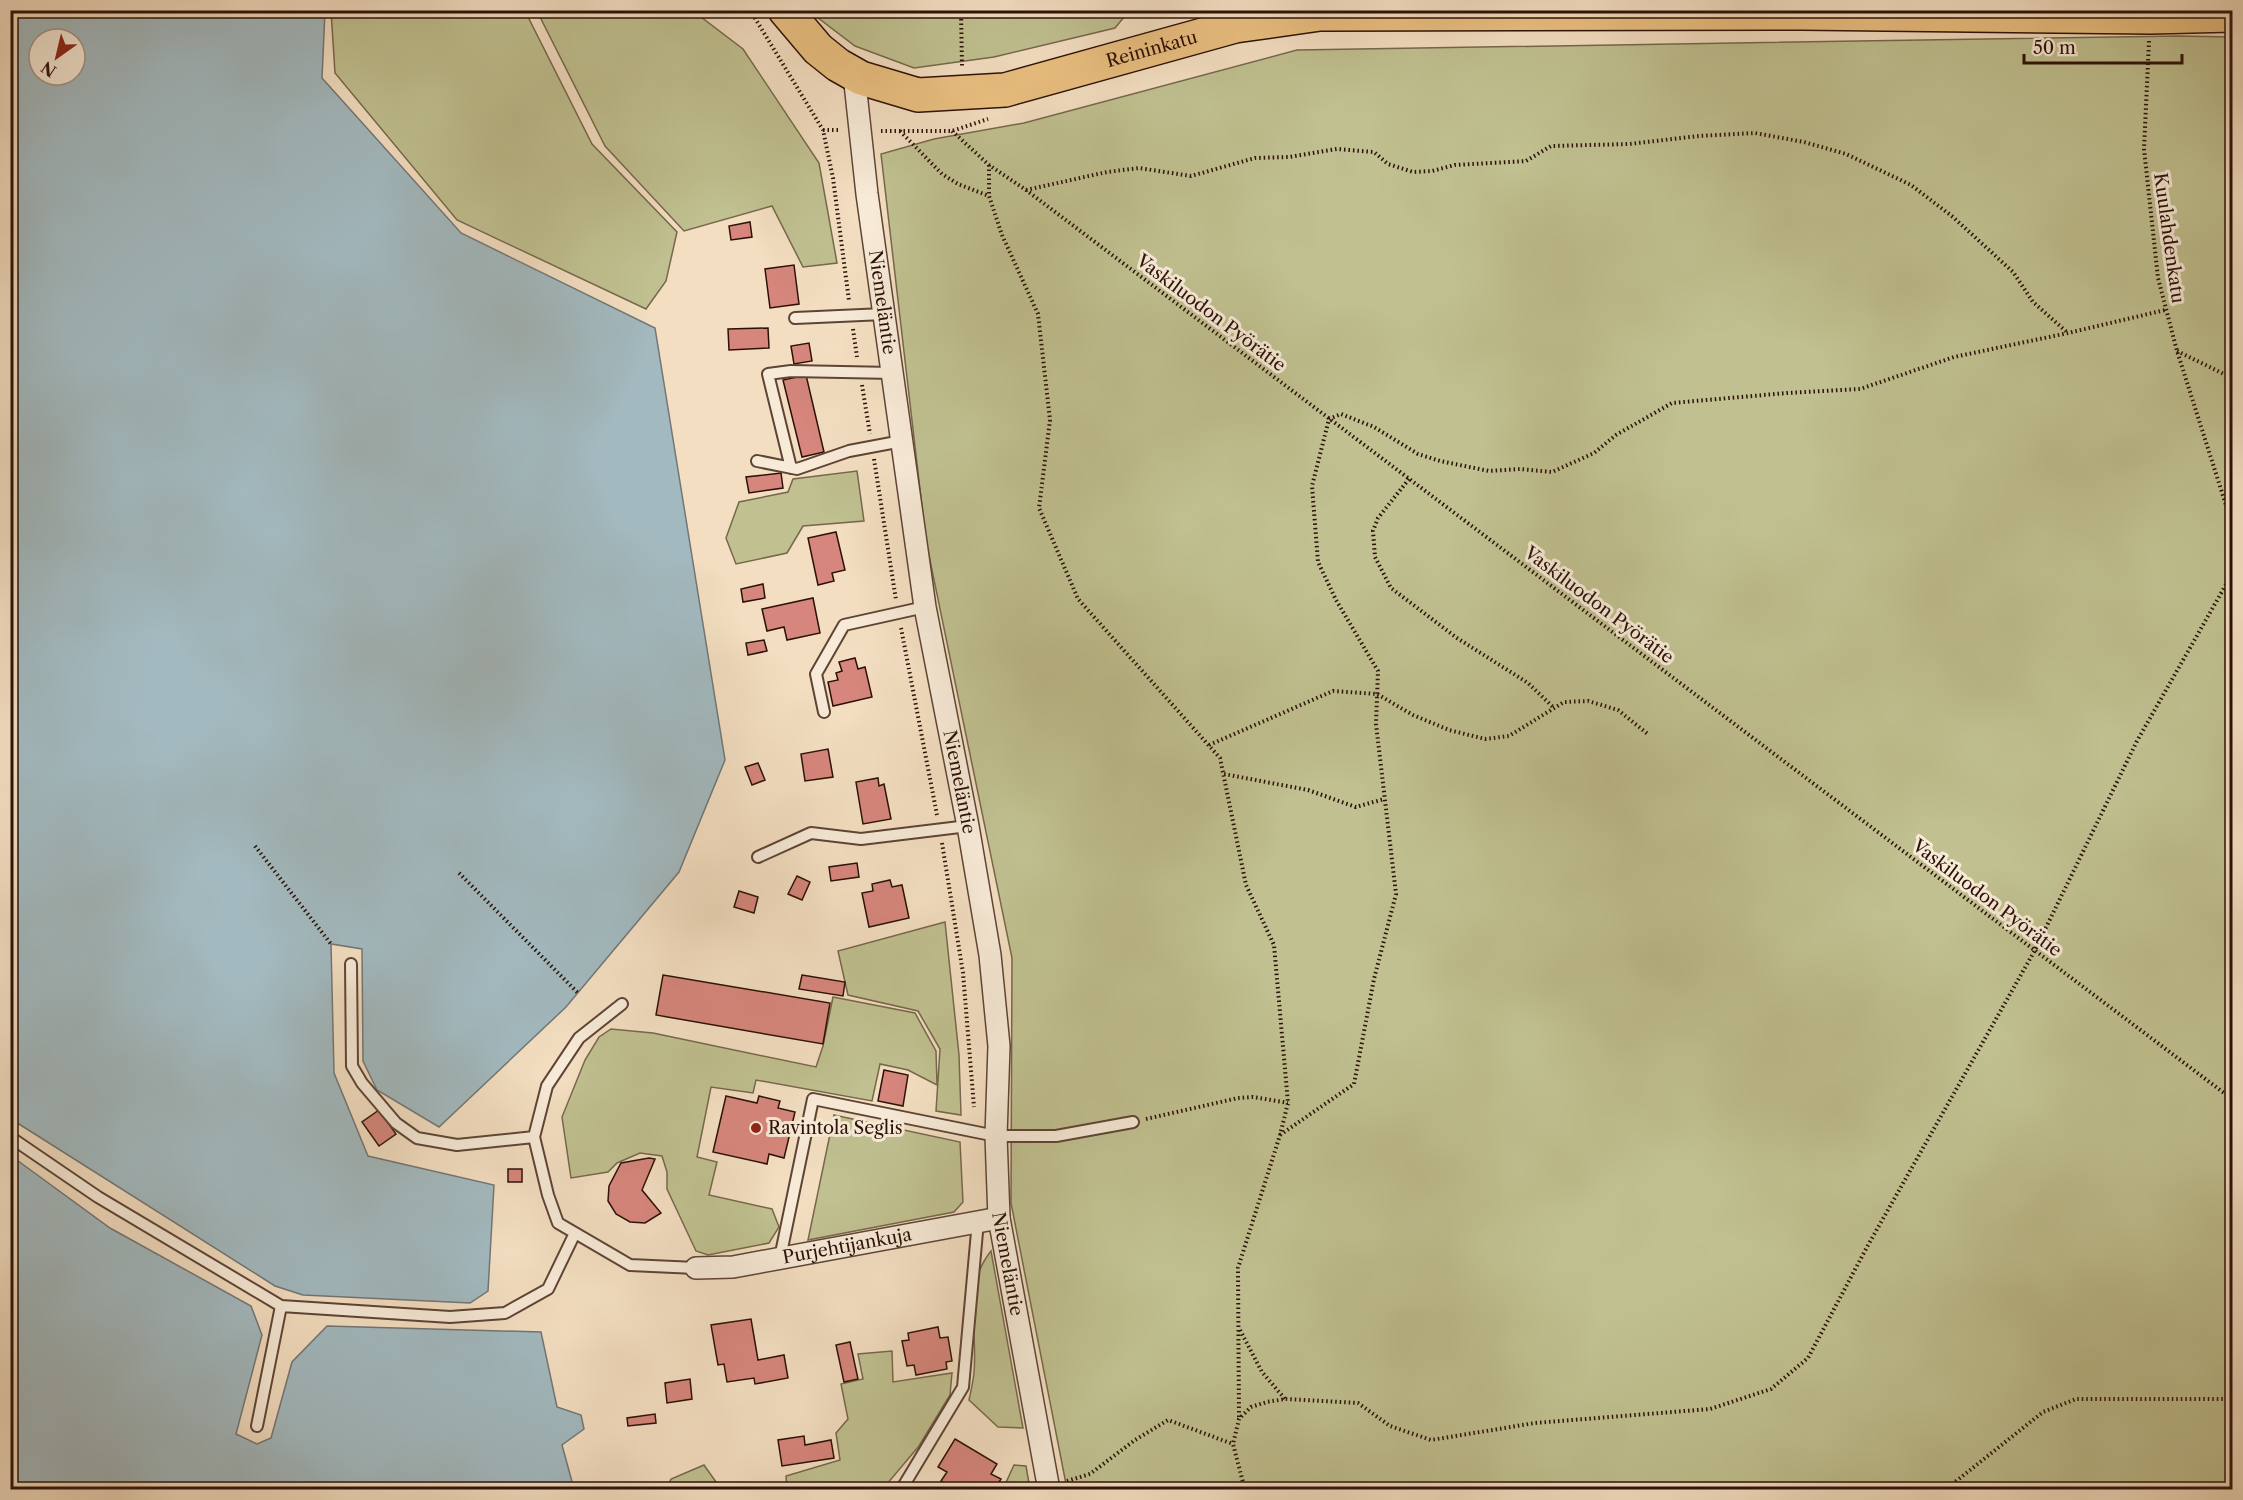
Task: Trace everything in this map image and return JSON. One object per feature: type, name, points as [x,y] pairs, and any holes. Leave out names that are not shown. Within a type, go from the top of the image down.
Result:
[{"type":"main road","name":"Reininkatu","points":[[785,10],[818,49],[838,65],[854,74],[918,95],[1005,90],[1235,26],[1320,14],[1802,13],[2151,17],[2232,15]]},
{"type":"street","name":"Niemeläntie","points":[[854,74],[925,607],[968,826],[990,955],[999,1046],[986,1134],[1048,1488]]},
{"type":"street","name":"Purjehtijankuja","points":[[696,1268],[733,1267],[999,1218]]},
{"type":"lane","points":[[795,318],[885,314]]},
{"type":"lane","points":[[791,468],[768,374],[790,371],[893,372]]},
{"type":"lane","points":[[758,461],[797,470],[849,451],[902,441]]},
{"type":"lane","points":[[824,712],[816,674],[844,625],[925,607]]},
{"type":"lane","points":[[758,857],[810,833],[861,839],[968,826]]},
{"type":"lane","points":[[351,964],[352,1066],[362,1083],[396,1123],[417,1138],[457,1145],[534,1137]]},
{"type":"lane","points":[[622,1004],[579,1038],[547,1086],[534,1137],[548,1195],[558,1223],[630,1265],[696,1268]]},
{"type":"lane","points":[[780,1258],[813,1099],[986,1134],[1056,1136],[1133,1122]]},
{"type":"lane","points":[[10,1137],[98,1197],[281,1306],[450,1317],[505,1313],[548,1289],[575,1233]]},
{"type":"lane","points":[[901,1490],[963,1387],[978,1221]]},
{"type":"lane","points":[[257,1426],[281,1306]]},
{"type":"path","points":[[750,10],[823,130],[833,178],[859,372],[898,613],[939,830],[963,973],[986,1134]]},
{"type":"path","points":[[961,10],[963,93]]},
{"type":"path","name":"Kuulahdenkatu","points":[[2151,17],[2144,149],[2158,278],[2177,351],[2232,524]]},
{"type":"path","points":[[823,130],[952,131],[996,116]]},
{"type":"path","points":[[900,131],[942,174],[989,196]]},
{"type":"path","name":"Vaskiluodon Pyörätie","points":[[952,131],[989,165],[1026,190],[2232,1099]]},
{"type":"path","points":[[1026,190],[1060,184],[1080,177],[1139,168],[1191,176],[1255,158],[1289,157],[1337,149],[1374,152],[1388,164],[1413,172],[1455,165],[1526,161],[1551,146],[1629,144],[1699,136],[1755,133],[1804,142],[1846,154],[1911,185],[1953,217],[2013,272],[2033,302],[2068,333]]},
{"type":"path","points":[[989,165],[989,196],[1002,235],[1038,314],[1050,420],[1039,508],[1078,599],[1220,758],[1246,885],[1274,945],[1288,1103],[1238,1268],[1239,1419],[1233,1444],[1245,1490]]},
{"type":"path","points":[[1280,1135],[1354,1084],[1374,979],[1396,894],[1376,724],[1378,671],[1336,600],[1318,562],[1312,486],[1329,419],[1341,414],[1374,427],[1418,454],[1440,461],[1489,471],[1520,469],[1552,472],[1594,453],[1616,435],[1672,403],[1860,389],[1954,357],[2165,310]]},
{"type":"path","points":[[2177,351],[2232,378]]},
{"type":"path","points":[[1409,479],[1378,518],[1373,531],[1375,557],[1391,588],[1457,638],[1528,683],[1553,707]]},
{"type":"path","points":[[1239,1419],[1251,1407],[1285,1399],[1358,1403],[1390,1426],[1431,1440],[1535,1423],[1710,1409],[1771,1389],[1808,1358],[1867,1247],[2035,950],[2137,741],[2232,574]]},
{"type":"path","points":[[1209,745],[1333,691],[1377,694],[1413,716],[1449,730],[1485,739],[1509,736],[1564,702],[1588,701],[1618,710],[1649,735]]},
{"type":"path","points":[[1224,774],[1308,790],[1356,807],[1384,800]]},
{"type":"path","points":[[255,846],[331,944]]},
{"type":"path","points":[[459,873],[578,993]]},
{"type":"path","points":[[1133,1122],[1238,1098],[1253,1097],[1288,1103]]},
{"type":"path","points":[[1239,1327],[1262,1372],[1285,1399]]},
{"type":"path","points":[[1945,1490],[2043,1412],[2076,1399],[2232,1399]]},
{"type":"path","points":[[1048,1488],[1090,1474],[1135,1440],[1168,1420],[1233,1444]]},
{"type":"green space","points":[[331,11],[525,11],[592,144],[677,232],[666,281],[646,309],[457,220],[335,73]]},
{"type":"green space","points":[[537,11],[693,11],[743,49],[819,163],[837,263],[803,267],[772,206],[684,231],[605,146]]},
{"type":"green space","points":[[809,11],[1129,11],[1115,28],[994,57],[914,68],[855,46]]},
{"type":"green space","points":[[2232,37],[2232,1489],[1067,1489],[1011,1203],[1012,958],[926,541],[881,154],[934,139],[1024,123],[1297,50]]},
{"type":"green space","points":[[857,471],[864,521],[803,526],[787,553],[736,564],[726,538],[739,502],[788,492],[793,479]]},
{"type":"green space","points":[[945,922],[959,1055],[961,1115],[936,1111],[940,1049],[918,1011],[848,995],[838,951]]},
{"type":"green space","points":[[833,997],[915,1013],[936,1051],[937,1085],[908,1070],[880,1064],[872,1101],[756,1080],[753,1093],[711,1087],[697,1157],[717,1162],[709,1195],[772,1209],[779,1227],[769,1243],[708,1255],[696,1251],[667,1189],[667,1172],[662,1156],[640,1153],[617,1163],[608,1172],[571,1178],[562,1117],[585,1060],[599,1037],[611,1029],[653,1033],[816,1067],[823,1046]]},
{"type":"green space","points":[[834,1115],[960,1142],[963,1202],[954,1212],[808,1240]]},
{"type":"green space","points":[[991,1251],[1023,1428],[998,1427],[969,1400],[975,1357],[974,1294],[982,1265]]},
{"type":"green space","points":[[892,1351],[893,1382],[952,1373],[950,1395],[919,1446],[887,1484],[875,1489],[787,1489],[786,1476],[840,1460],[836,1433],[848,1419],[841,1384],[863,1379],[858,1354]]},
{"type":"green space","points":[[704,1465],[721,1489],[667,1489],[671,1479]]},
{"type":"green space","points":[[1014,1465],[1026,1466],[1030,1489],[1003,1489]]},
{"type":"water","points":[[10,11],[325,11],[322,78],[461,233],[655,328],[725,760],[679,872],[566,1007],[439,1127],[377,1090],[363,1061],[362,949],[331,944],[334,1073],[368,1156],[494,1185],[488,1291],[470,1303],[303,1295],[275,1286],[11,1119]]},
{"type":"water","points":[[10,1155],[110,1228],[251,1306],[262,1335],[236,1434],[257,1444],[271,1438],[292,1362],[327,1326],[541,1332],[557,1407],[581,1415],[584,1429],[562,1445],[574,1489],[11,1489]]},
{"type":"building","points":[[750,222],[752,237],[731,240],[729,226]]},
{"type":"building","points":[[794,265],[799,304],[770,308],[765,269]]},
{"type":"building","points":[[768,328],[769,348],[729,350],[728,329]]},
{"type":"building","points":[[809,343],[812,361],[794,364],[791,346]]},
{"type":"building","points":[[806,375],[824,452],[802,457],[783,380]]},
{"type":"building","points":[[781,473],[783,488],[749,493],[746,477]]},
{"type":"building","points":[[836,532],[845,570],[832,573],[834,581],[818,585],[808,538]]},
{"type":"building","points":[[763,584],[765,598],[743,602],[741,589]]},
{"type":"building","points":[[813,598],[820,633],[787,640],[784,627],[767,631],[762,609]]},
{"type":"building","points":[[764,640],[767,651],[748,655],[746,643]]},
{"type":"building","points":[[855,658],[858,669],[865,667],[872,697],[833,706],[828,682],[838,680],[836,673],[842,671],[839,662]]},
{"type":"building","points":[[828,749],[833,777],[805,781],[801,754]]},
{"type":"building","points":[[758,763],[765,780],[752,785],[745,767]]},
{"type":"building","points":[[878,778],[879,786],[884,784],[891,819],[863,824],[856,782]]},
{"type":"building","points":[[857,863],[859,877],[831,881],[829,867]]},
{"type":"building","points":[[797,876],[810,882],[802,900],[788,894]]},
{"type":"building","points":[[890,880],[892,887],[902,885],[909,918],[869,927],[862,893],[873,891],[872,884]]},
{"type":"building","points":[[739,891],[758,897],[754,913],[734,907]]},
{"type":"building","points":[[663,975],[830,1003],[823,1044],[656,1015]]},
{"type":"building","points":[[802,975],[845,982],[843,996],[799,989]]},
{"type":"building","points":[[884,1070],[908,1075],[903,1106],[878,1101]]},
{"type":"building","points":[[726,1096],[757,1103],[759,1096],[780,1101],[778,1108],[795,1112],[784,1158],[769,1154],[767,1164],[713,1152]]},
{"type":"building","points":[[379,1110],[396,1134],[379,1146],[362,1122]]},
{"type":"building","points":[[655,1159],[642,1190],[661,1213],[645,1223],[630,1222],[616,1214],[608,1201],[609,1186],[621,1163]]},
{"type":"building","points":[[508,1169],[522,1169],[522,1182],[508,1182]]},
{"type":"building","points":[[751,1319],[758,1360],[784,1355],[788,1378],[755,1384],[754,1378],[727,1382],[724,1364],[718,1365],[711,1325]]},
{"type":"building","points":[[938,1327],[940,1338],[948,1337],[952,1361],[946,1362],[947,1369],[916,1375],[914,1365],[907,1366],[902,1341],[909,1340],[908,1333]]},
{"type":"building","points":[[850,1342],[858,1379],[844,1382],[836,1345]]},
{"type":"building","points":[[690,1379],[692,1399],[667,1403],[665,1383]]},
{"type":"building","points":[[655,1414],[656,1423],[628,1426],[627,1418]]},
{"type":"building","points":[[804,1436],[805,1445],[831,1440],[834,1458],[782,1466],[778,1440]]},
{"type":"building","points":[[955,1439],[997,1464],[991,1474],[1001,1479],[994,1490],[942,1490],[945,1483],[941,1481],[947,1472],[938,1467]]},
{"type":"place","name":"Ravintola Seglis","points":[[756,1128]]}]
